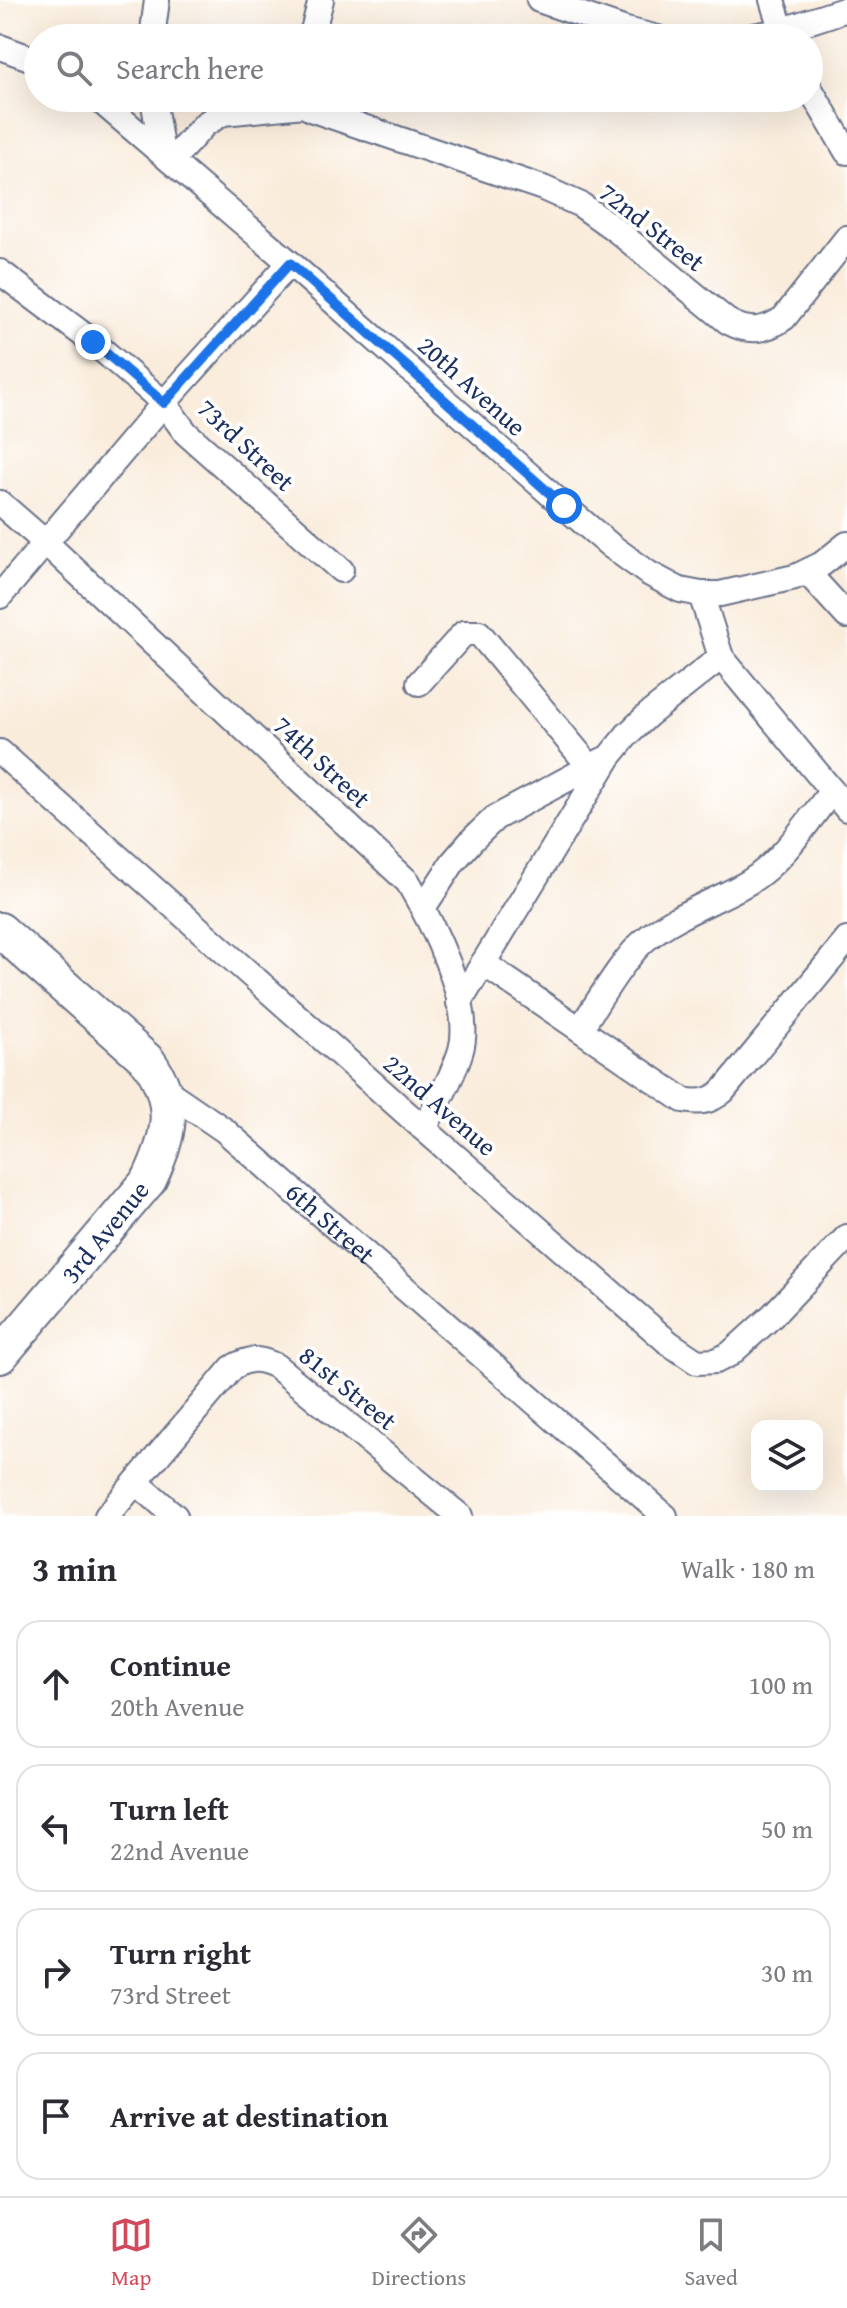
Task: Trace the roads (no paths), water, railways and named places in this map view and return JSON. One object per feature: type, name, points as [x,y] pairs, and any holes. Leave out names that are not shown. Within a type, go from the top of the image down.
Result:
[{"type":"street","points":[[154,24],[157,0]]},
{"type":"street","points":[[315,24],[321,0]]},
{"type":"street","points":[[539,0],[609,24]]},
{"type":"street","points":[[772,0],[779,24]]},
{"type":"street","points":[[808,24],[847,9]]},
{"type":"street","points":[[0,47],[24,56]]},
{"type":"street","points":[[823,111],[847,152]]},
{"type":"street","name":"20th Avenue","points":[[114,112],[611,546],[648,573],[680,590],[701,594],[733,591],[795,577],[822,564],[847,544]]},
{"type":"street","points":[[156,112],[167,157],[205,124],[230,112]]},
{"type":"street","name":"72nd Street","points":[[319,112],[543,188],[581,205],[742,330],[771,328],[784,318],[847,238]]},
{"type":"street","points":[[0,596],[164,403],[290,263]]},
{"type":"street","name":"73rd Street","points":[[0,272],[93,342],[164,403],[186,433],[341,570]]},
{"type":"street","name":"74th Street","points":[[0,503],[408,882],[444,952],[459,1003],[462,1047],[424,1129]]},
{"type":"street","points":[[807,572],[847,616]]},
{"type":"street","points":[[580,1029],[644,940],[751,880],[840,800],[721,657],[701,594]]},
{"type":"street","points":[[419,683],[464,633],[479,633],[599,762]]},
{"type":"street","points":[[423,908],[453,862],[495,818],[599,762],[648,715],[721,657]]},
{"type":"street","name":"22nd Avenue","points":[[0,752],[424,1129],[669,1343],[697,1362],[716,1361],[750,1338],[847,1237]]},
{"type":"street","points":[[459,1003],[599,762]]},
{"type":"street","name":"6th Street","points":[[0,930],[148,1061],[164,1089],[224,1130],[665,1516]]},
{"type":"street","points":[[483,963],[683,1100],[699,1103],[713,1099],[723,1091],[847,940]]},
{"type":"street","name":"3rd Avenue","points":[[0,1356],[149,1180],[169,1126],[164,1089]]},
{"type":"street","name":"81st Street","points":[[107,1516],[232,1368],[248,1359],[276,1366],[460,1516]]},
{"type":"street","points":[[136,1482],[175,1516]]}]
